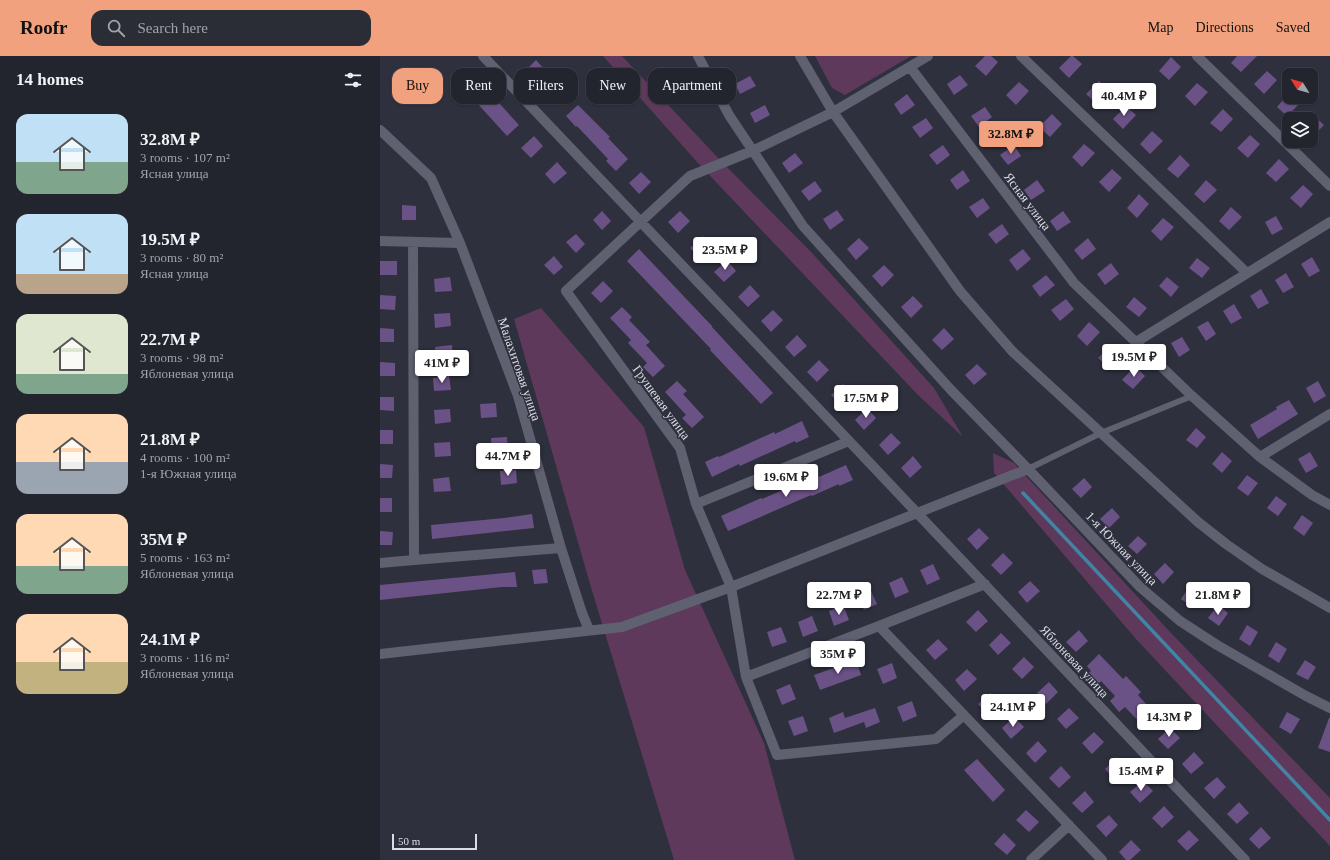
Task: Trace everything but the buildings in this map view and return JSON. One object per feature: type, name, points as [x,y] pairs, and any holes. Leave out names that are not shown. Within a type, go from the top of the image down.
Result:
[{"type":"street","points":[[483,56],[917,513]]},
{"type":"street","name":"1-я Южная улица","points":[[698,56],[729,115],[803,226],[951,390],[1140,587],[1180,621],[1230,653],[1330,708]]},
{"type":"street","points":[[800,56],[833,112],[960,291],[1012,351],[1198,522],[1262,569],[1330,608]]},
{"type":"street","points":[[640,221],[690,176],[752,151],[833,112],[928,56]]},
{"type":"street","points":[[1021,56],[1247,273]]},
{"type":"street","points":[[1196,56],[1330,186]]},
{"type":"street","name":"Ясная улица","points":[[910,67],[1074,282],[1192,396],[1260,457],[1312,495],[1330,505]]},
{"type":"street","name":"Малахитовая улица","points":[[380,130],[432,178],[460,243],[518,396],[561,548],[589,630]]},
{"type":"street","name":"Грушевая улица","points":[[640,221],[566,291],[680,448],[696,504]]},
{"type":"street","points":[[1136,342],[1330,222]]},
{"type":"street","points":[[380,241],[460,243]]},
{"type":"street","points":[[413,242],[414,560]]},
{"type":"street","points":[[1260,457],[1330,414]]},
{"type":"street","points":[[849,441],[696,504],[731,587],[746,677],[777,755],[936,739],[964,715]]},
{"type":"street","points":[[380,654],[622,627],[731,587],[1028,469]]},
{"type":"street","name":"Яблоневая улица","points":[[917,513],[1245,860]]},
{"type":"street","points":[[380,564],[561,548]]},
{"type":"street","points":[[746,677],[985,584]]},
{"type":"street","points":[[879,626],[1102,860]]},
{"type":"street","points":[[1031,860],[1069,825]]},
{"type":"lane","points":[[1028,469],[1101,433],[1192,396]]},
{"type":"shaded area","points":[[603,56],[622,56],[633,68],[614,68]]},
{"type":"shaded area","points":[[815,56],[911,56],[845,95],[832,88]]},
{"type":"shaded area","points":[[640,75],[648,84],[648,104],[667,104],[812,253],[934,388],[963,437],[918,395],[697,162],[640,98]]},
{"type":"shaded area","points":[[541,308],[644,427],[685,570],[764,743],[795,860],[674,860],[590,584],[514,319]]},
{"type":"shaded area","points":[[993,453],[1014,463],[1171,633],[1330,798],[1330,846],[1136,639],[994,473]]},
{"type":"waterway","points":[[1023,493],[1330,820]]}]
